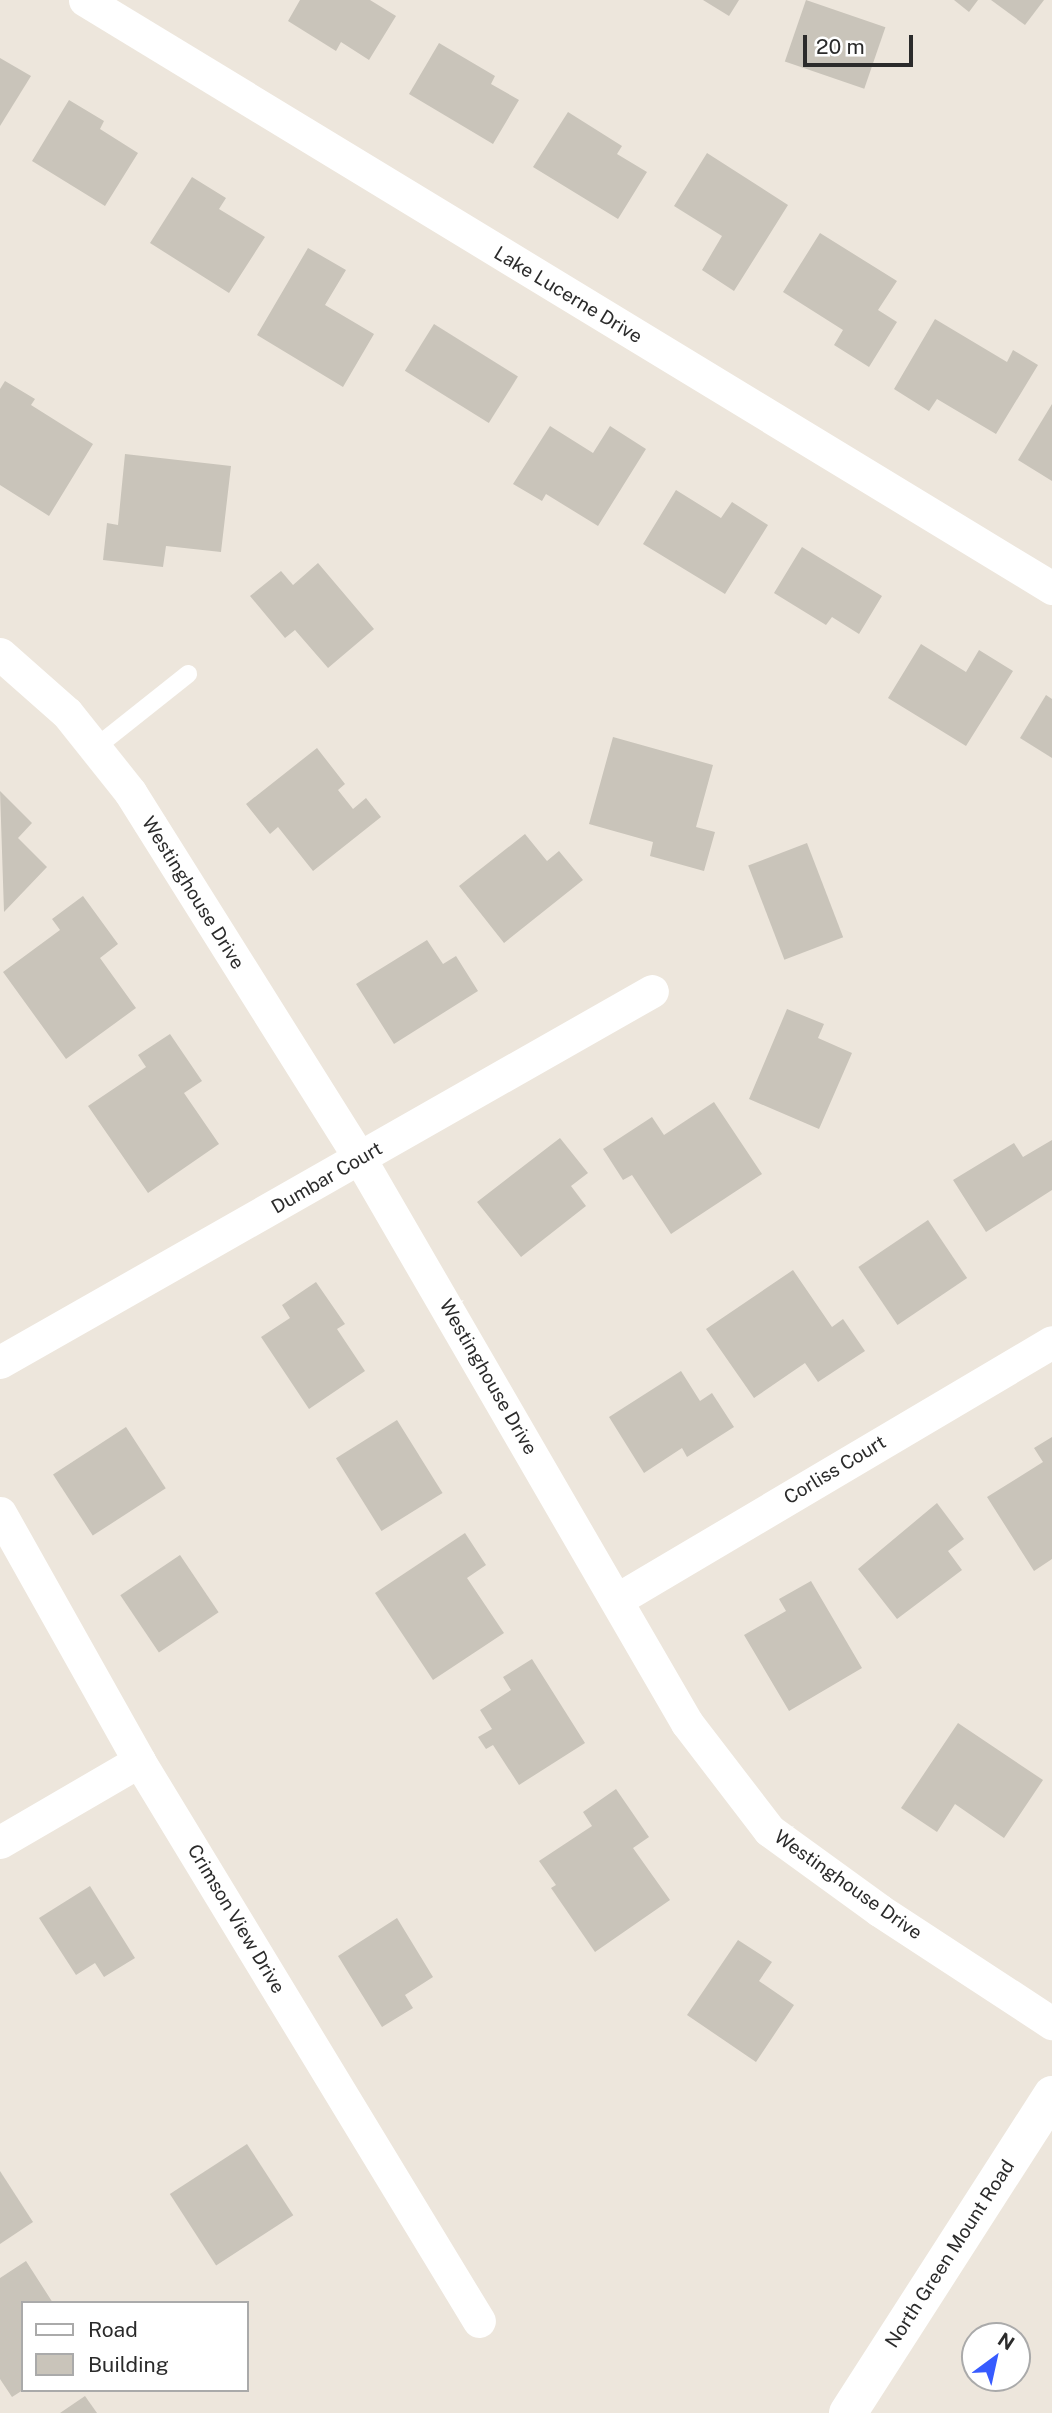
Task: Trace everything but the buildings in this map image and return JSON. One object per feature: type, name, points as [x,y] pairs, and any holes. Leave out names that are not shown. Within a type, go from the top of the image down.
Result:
[{"type":"street","name":"Lake Lucerne Drive","points":[[85,0],[1052,588]]},
{"type":"street","name":"Westinghouse Drive","points":[[0,654],[67,713],[130,792],[360,1159],[618,1599],[687,1723],[769,1830],[879,1910],[1052,2023]]},
{"type":"street","name":"Dumbar Court","points":[[0,1362],[652,991]]},
{"type":"street","name":"Corliss Court","points":[[618,1599],[1052,1342]]},
{"type":"street","name":"Crimson View Drive","points":[[0,1513],[139,1760],[479,2321]]},
{"type":"street","points":[[0,1842],[139,1760]]},
{"type":"street","name":"North Green Mount Road","points":[[848,2413],[1052,2095]]},
{"type":"lane","points":[[95,748],[188,674]]}]
